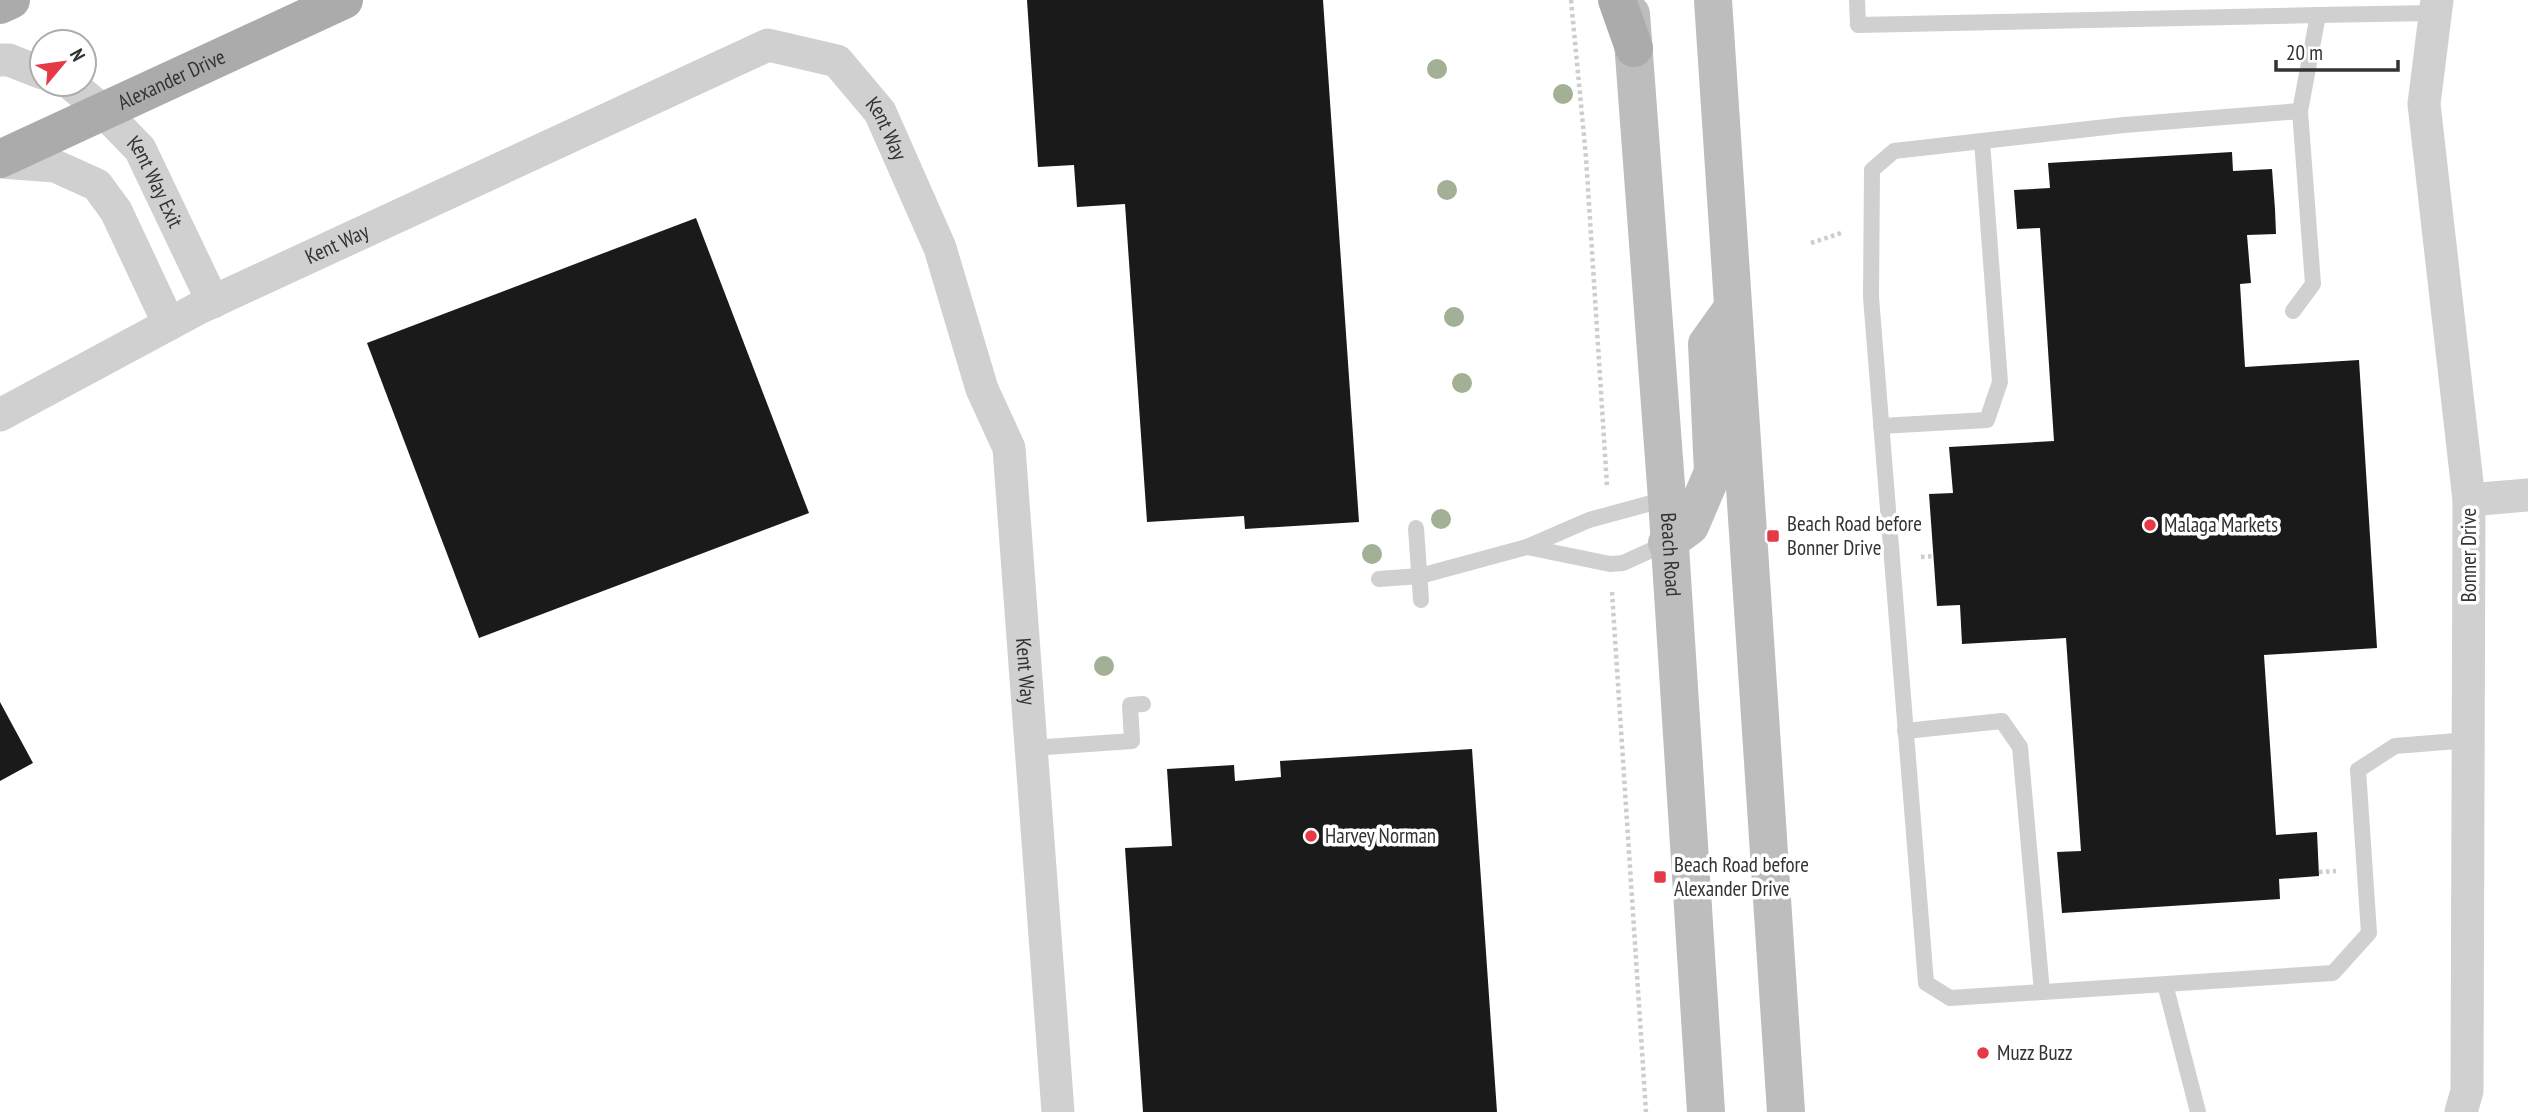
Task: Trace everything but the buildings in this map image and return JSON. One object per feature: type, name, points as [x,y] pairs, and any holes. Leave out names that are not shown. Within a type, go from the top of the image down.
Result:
[{"type":"main road","points":[[0,5],[11,0]]},
{"type":"main road","name":"Alexander Drive","points":[[0,160],[344,0]]},
{"type":"main road","points":[[1617,0],[1634,48]]},
{"type":"main road","name":"Beach Road","points":[[1629,0],[1667,499],[1667,543],[1706,1112]]},
{"type":"main road","points":[[1713,0],[1786,1112]]},
{"type":"main road","points":[[1667,543],[1690,527],[1713,472],[1707,344],[1732,309]]},
{"type":"main road","points":[[1777,981],[1807,1112]]},
{"type":"street","name":"Bonner Drive","points":[[2435,7],[2424,104],[2469,500],[2467,1091],[2461,1112]]},
{"type":"street","name":"Kent Way","points":[[0,415],[213,302],[768,45],[837,61],[880,112],[935,235],[982,389],[1009,448],[1058,1112]]},
{"type":"street","points":[[0,60],[9,60],[28,67]]},
{"type":"street","name":"Kent Way Exit","points":[[88,98],[140,149],[213,302]]},
{"type":"street","points":[[0,160],[55,166],[97,186],[116,211],[169,324]]},
{"type":"street","points":[[2469,500],[2528,495]]},
{"type":"lane","points":[[1857,0],[1858,25],[2318,15],[2435,7]]},
{"type":"lane","points":[[2293,311],[2313,284],[2300,111],[2318,15]]},
{"type":"lane","points":[[2300,111],[2124,125],[1894,151],[1872,170],[1871,297],[1926,983],[1950,998],[2333,972],[2370,933],[2358,770],[2395,746],[2469,740]]},
{"type":"lane","points":[[1881,426],[1987,420],[2000,382],[1982,141]]},
{"type":"lane","points":[[1379,579],[1420,576],[1527,547],[1589,520],[1667,499]]},
{"type":"lane","points":[[1416,528],[1421,600]]},
{"type":"lane","points":[[1527,547],[1610,564],[1623,563],[1667,543]]},
{"type":"lane","points":[[1032,748],[1132,741],[1130,705],[1143,704]]},
{"type":"lane","points":[[1905,731],[2002,721],[2020,747],[2042,992]]},
{"type":"lane","points":[[2165,984],[2198,1112]]},
{"type":"path","points":[[1811,243],[1826,238]]},
{"type":"place","name":"Malaga Markets","points":[[2150,525]]},
{"type":"place","name":"Beach Road before Bonner Drive","points":[[1773,536]]},
{"type":"place","name":"Harvey Norman","points":[[1311,836]]},
{"type":"place","name":"Beach Road before Alexander Drive","points":[[1660,877]]},
{"type":"place","name":"Muzz Buzz","points":[[1983,1053]]}]
